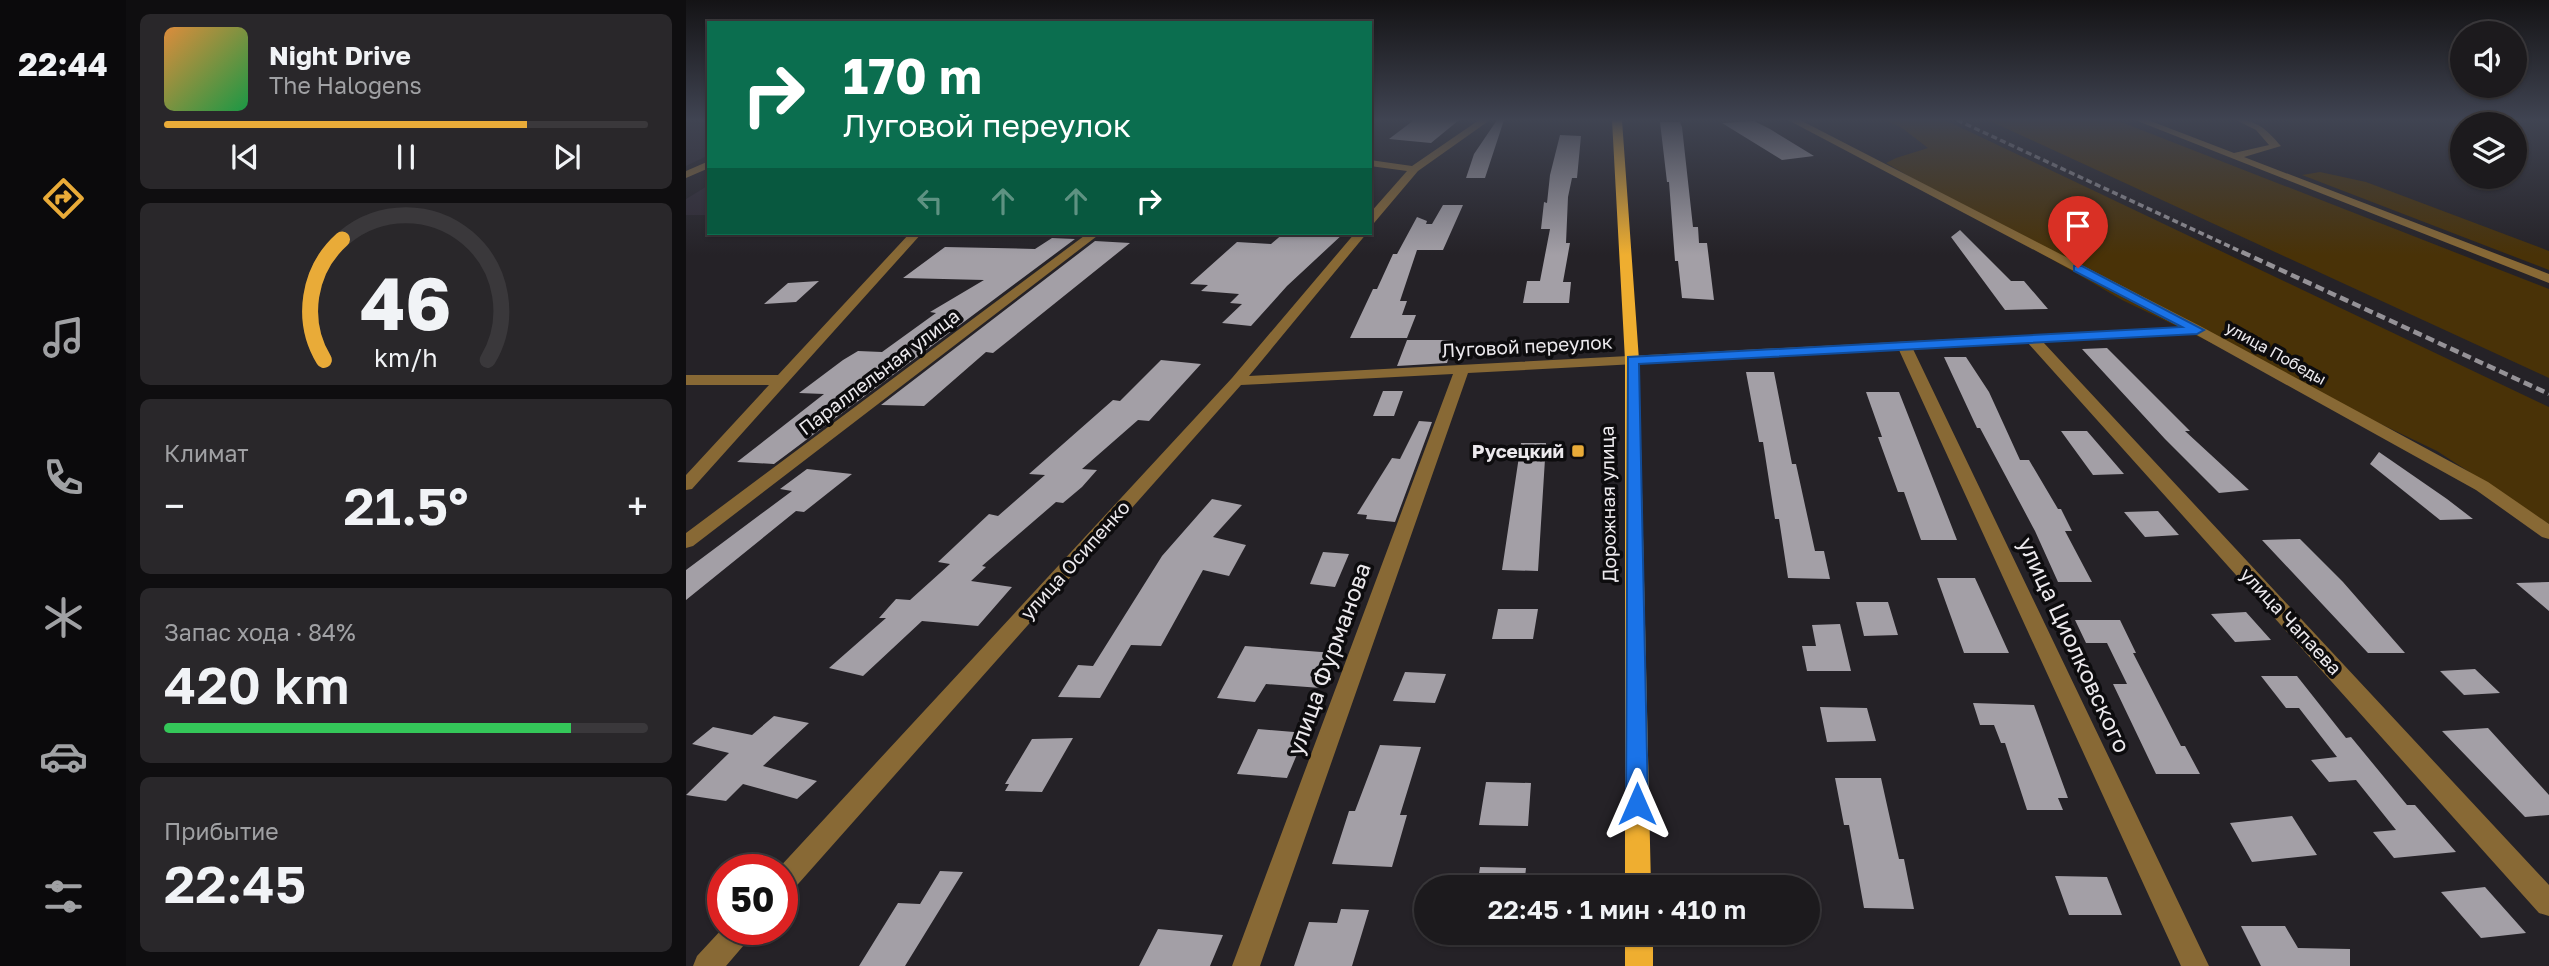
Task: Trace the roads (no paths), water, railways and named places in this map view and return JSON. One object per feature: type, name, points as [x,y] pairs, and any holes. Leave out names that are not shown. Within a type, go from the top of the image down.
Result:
[{"type":"main road","name":"Дорожная улица","points":[[1620,165],[1632,360],[1638,875]]},
{"type":"main road","points":[[1639,945],[1639,966]]},
{"type":"street","points":[[686,175],[707,165]]},
{"type":"street","points":[[1385,165],[1414,169]]},
{"type":"street","points":[[1372,220],[1420,165]]},
{"type":"street","name":"улица Победы","points":[[1880,165],[2197,330],[2482,485],[2549,533]]},
{"type":"street","points":[[2257,165],[2549,279]]},
{"type":"street","points":[[686,485],[914,235]]},
{"type":"street","name":"Параллельная улица","points":[[686,542],[1092,235]]},
{"type":"street","name":"улица Осипенко","points":[[798,865],[1237,381],[1359,235]]},
{"type":"street","name":"Луговой переулок","points":[[1237,381],[2197,330]]},
{"type":"street","name":"улица Чапаева","points":[[2032,339],[2549,904]]},
{"type":"street","name":"улица Циолковского","points":[[1905,346],[2195,966]]},
{"type":"street","name":"улица Фурманова","points":[[1245,966],[1462,369]]},
{"type":"street","points":[[686,380],[780,380]]},
{"type":"street","points":[[707,966],[726,945]]},
{"type":"railway","points":[[2054,165],[2246,254]]},
{"type":"railway","points":[[2242,252],[2549,394]]},
{"type":"place","name":"Русецкий","points":[[1578,451]]}]
